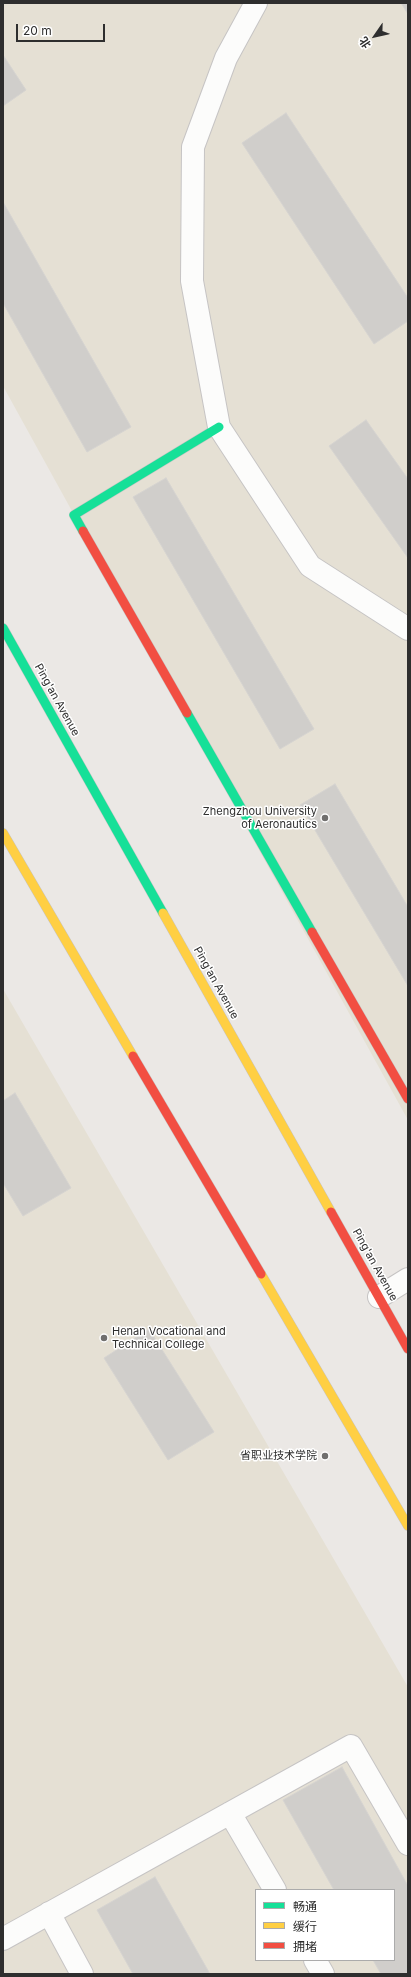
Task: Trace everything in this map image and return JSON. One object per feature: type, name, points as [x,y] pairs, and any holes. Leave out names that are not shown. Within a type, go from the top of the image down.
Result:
[{"type":"main road","points":[[219,427],[74,515],[408,1099]]},
{"type":"main road","name":"Ping'an Avenue","points":[[3,628],[408,1349]]},
{"type":"main road","points":[[3,833],[408,1526]]},
{"type":"street","points":[[256,3],[226,58],[193,147],[192,281],[219,427],[310,566],[408,629]]},
{"type":"street","points":[[379,1297],[408,1279]]},
{"type":"street","points":[[3,1939],[351,1746],[408,1844]]},
{"type":"street","points":[[230,1813],[274,1889]]},
{"type":"street","points":[[49,1913],[82,1974]]},
{"type":"street","points":[[316,1961],[323,1974]]},
{"type":"shaded area","name":"Zhengzhou University of Aeronautics","points":[[3,3],[408,3],[408,1120],[3,386]]},
{"type":"shaded area","name":"Henan Vocational and Technical College","points":[[3,989],[408,1687],[408,1974],[3,1974]]},
{"type":"building","points":[[401,3],[408,3],[408,14]]},
{"type":"building","points":[[3,55],[26,90],[3,106]]},
{"type":"building","points":[[286,113],[408,298],[408,321],[374,344],[242,143]]},
{"type":"building","points":[[3,202],[131,427],[87,452],[3,303]]},
{"type":"building","points":[[366,420],[408,479],[408,558],[329,446]]},
{"type":"building","points":[[166,478],[314,729],[280,749],[133,497]]},
{"type":"building","points":[[335,784],[408,907],[408,986],[300,805]]},
{"type":"building","points":[[15,1093],[71,1188],[23,1216],[3,1183],[3,1101]]},
{"type":"building","points":[[149,1329],[214,1432],[168,1460],[104,1358]]},
{"type":"building","points":[[342,1767],[408,1886],[408,1974],[381,1974],[374,1961],[395,1961],[395,1889],[333,1889],[283,1800]]},
{"type":"building","points":[[155,1877],[210,1974],[133,1974],[97,1910]]},
{"type":"traffic: fast","points":[[83,531],[74,515],[219,427]]},
{"type":"traffic: fast","points":[[3,628],[163,913]]},
{"type":"traffic: fast","points":[[187,713],[312,932]]},
{"type":"traffic: slow","points":[[3,833],[133,1056]]},
{"type":"traffic: slow","points":[[163,913],[331,1212]]},
{"type":"traffic: slow","points":[[261,1274],[408,1526]]},
{"type":"traffic: jam","points":[[83,531],[187,713]]},
{"type":"traffic: jam","points":[[312,932],[408,1099]]},
{"type":"traffic: jam","points":[[133,1056],[261,1274]]},
{"type":"traffic: jam","points":[[331,1212],[408,1349]]},
{"type":"place","name":"Zhengzhou University of Aeronautics","points":[[325,818]]},
{"type":"place","name":"Henan Vocational and Technical College","points":[[104,1338]]},
{"type":"place","name":"省职业技术学院","points":[[325,1456]]}]
